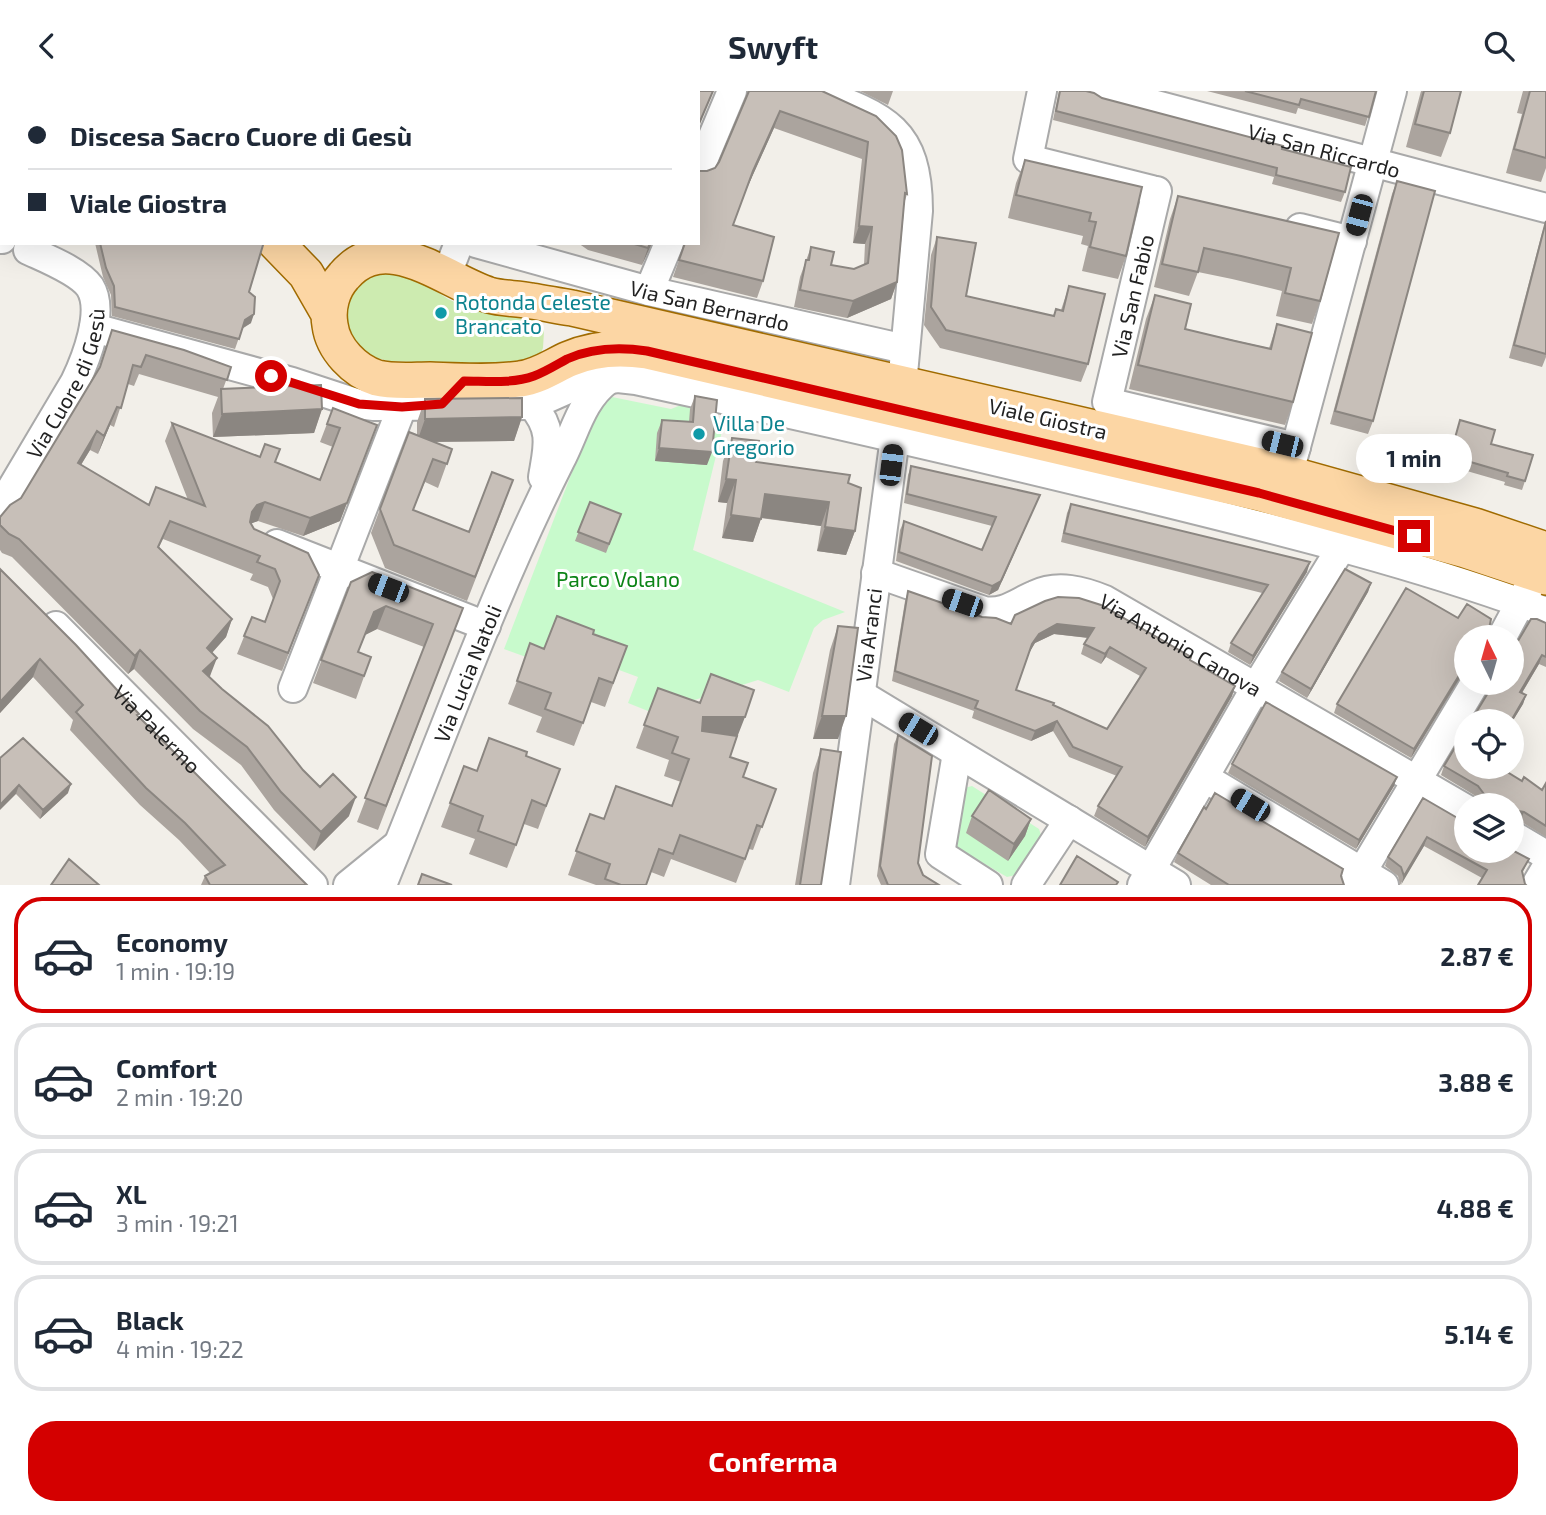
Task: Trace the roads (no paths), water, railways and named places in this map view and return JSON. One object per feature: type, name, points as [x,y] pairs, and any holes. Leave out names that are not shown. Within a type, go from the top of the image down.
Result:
[{"type":"main road","points":[[278,245],[306,274],[329,314],[333,338],[341,351],[351,362],[379,378]]},
{"type":"main road","points":[[361,245],[388,255]]},
{"type":"main road","name":"Viale Giostra","points":[[388,255],[419,263],[453,259],[491,295],[576,309],[898,410],[1292,461],[1475,526],[1539,583]]},
{"type":"main road","points":[[329,314],[336,287],[343,277],[366,260],[388,255]]},
{"type":"main road","points":[[545,305],[554,315],[561,338],[554,361],[546,370]]},
{"type":"main road","name":"Viale Giostra","points":[[379,378],[431,399],[534,376],[582,354],[628,348],[647,351],[1259,493],[1465,550],[1539,583]]},
{"type":"street","points":[[700,167],[732,91]]},
{"type":"street","name":"Via Aranci","points":[[816,91],[858,108],[886,124],[897,134],[913,160],[917,174],[918,211],[898,410],[835,885]]},
{"type":"street","name":"Via San Fabio","points":[[1042,91],[1028,159],[1170,195],[1107,402],[1292,461]]},
{"type":"street","name":"Via San Riccardo","points":[[1103,91],[1546,208]]},
{"type":"street","points":[[1292,461],[1390,92]]},
{"type":"street","points":[[1274,221],[1352,241]]},
{"type":"street","name":"Via Cuore di Gesù","points":[[0,508],[75,382],[94,328],[90,287],[72,272],[24,245]]},
{"type":"street","name":"Via San Bernardo","points":[[483,245],[649,291],[905,349]]},
{"type":"street","points":[[649,291],[668,245]]},
{"type":"street","points":[[94,328],[292,382],[359,404],[431,399]]},
{"type":"street","points":[[379,378],[403,399],[532,405],[542,416],[549,441],[539,504]]},
{"type":"street","points":[[539,504],[585,405],[594,390],[608,380]]},
{"type":"street","name":"Viale Giostra","points":[[532,405],[584,382],[636,380],[898,410],[1063,477],[1341,548],[1539,583]]},
{"type":"street","points":[[293,688],[340,569],[431,399]]},
{"type":"street","name":"Via Lucia Natoli","points":[[382,885],[486,626],[539,504]]},
{"type":"street","points":[[260,537],[486,626]]},
{"type":"street","points":[[1147,878],[1256,687],[1341,548]]},
{"type":"street","name":"Via Antonio Canova","points":[[876,573],[996,613],[1008,610],[1037,594],[1055,589],[1087,593],[1105,600],[1454,802]]},
{"type":"street","points":[[1510,625],[1539,583]]},
{"type":"street","name":"Via Palermo","points":[[36,605],[313,885]]},
{"type":"street","points":[[860,694],[1069,820],[1147,878],[1175,885]]},
{"type":"street","points":[[1205,778],[1367,881],[1417,780],[1468,695]]},
{"type":"street","points":[[957,753],[940,854],[988,885]]},
{"type":"street","points":[[1026,885],[1069,820]]},
{"type":"street","points":[[1524,842],[1546,855]]},
{"type":"street","points":[[348,885],[398,845]]},
{"type":"street","points":[[1536,885],[1546,868]]},
{"type":"place","name":"Rotonda Celeste Brancato","points":[[441,313]]},
{"type":"place","name":"Villa De Gregorio","points":[[699,434]]},
{"type":"park label","name":"Parco Volano","points":[[618,578]]}]
